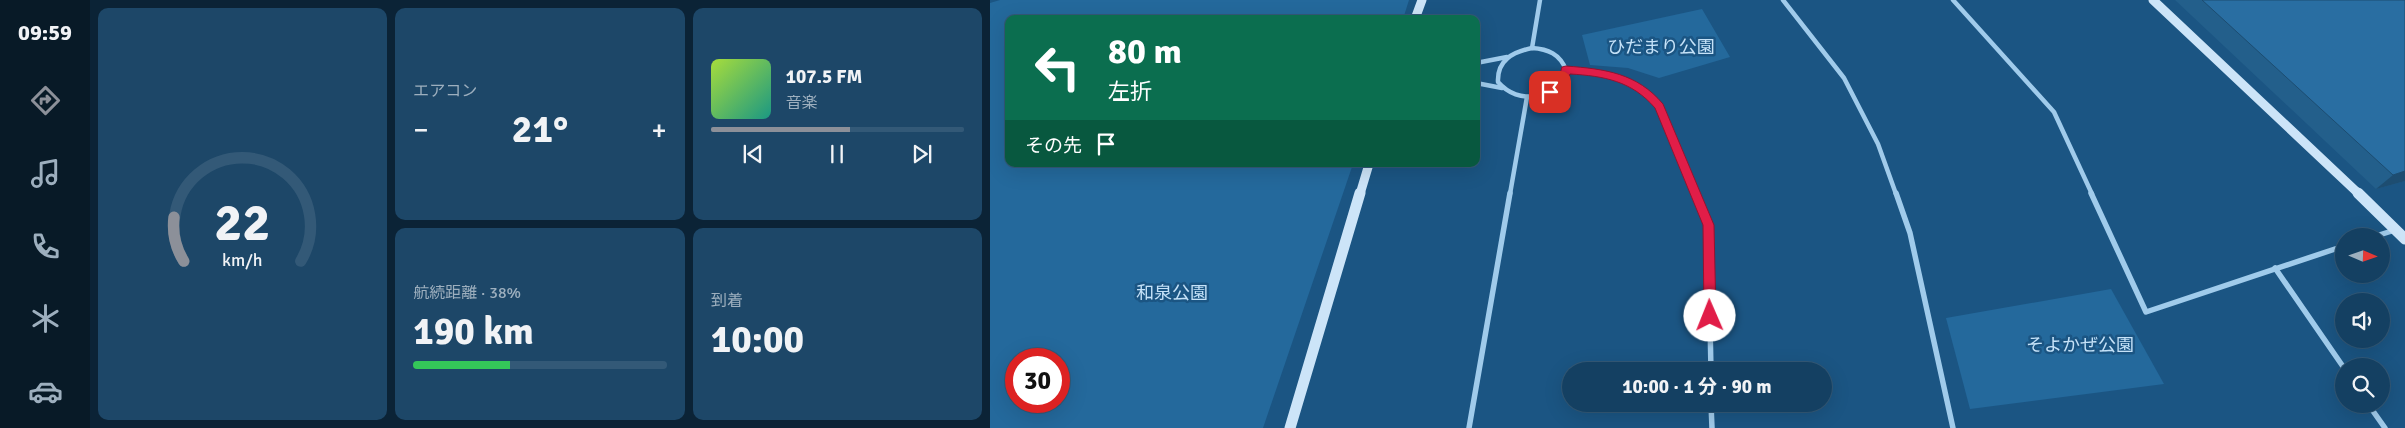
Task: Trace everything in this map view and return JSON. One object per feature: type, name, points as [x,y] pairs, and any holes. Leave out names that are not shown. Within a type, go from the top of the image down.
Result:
[{"type":"street","points":[[1416,15],[1422,0]]},
{"type":"street","points":[[1532,48],[1540,0]]},
{"type":"street","points":[[1783,0],[1844,78],[1878,144],[1910,233],[1953,428]]},
{"type":"street","points":[[1954,0],[2054,112],[2146,312],[2335,249]]},
{"type":"street","points":[[2153,0],[2401,228],[2405,239]]},
{"type":"street","points":[[1480,62],[1532,48],[1550,51],[1559,56],[1566,70],[1564,78],[1550,92],[1527,98],[1508,93],[1502,88],[1496,76],[1498,69],[1508,56]]},
{"type":"street","points":[[1566,70],[1618,76],[1649,94],[1664,115],[1708,225],[1711,362]]},
{"type":"street","points":[[1480,84],[1502,88]]},
{"type":"street","points":[[1469,428],[1527,98]]},
{"type":"street","points":[[1290,428],[1368,167]]},
{"type":"street","points":[[2275,268],[2337,358]]},
{"type":"street","points":[[1711,412],[1712,428]]},
{"type":"street","points":[[2374,413],[2385,428]]},
{"type":"green space","name":"和泉公園","points":[[1000,0],[1409,0],[1404,15],[1005,15],[1005,167],[1352,167],[1263,428],[990,428],[990,3]]},
{"type":"green space","name":"ひだまり公園","points":[[1702,9],[1730,57],[1659,78],[1628,68],[1590,65],[1582,35]]},
{"type":"green space","name":"そよかぜ公園","points":[[2111,289],[2164,384],[1970,409],[1946,318]]},
{"type":"building","points":[[2202,0],[2405,0],[2405,171],[2393,175]]},
{"type":"route","points":[[1550,92],[1564,78],[1566,70],[1586,71],[1618,76],[1649,94],[1659,107],[1668,124],[1708,225],[1710,316]]}]
